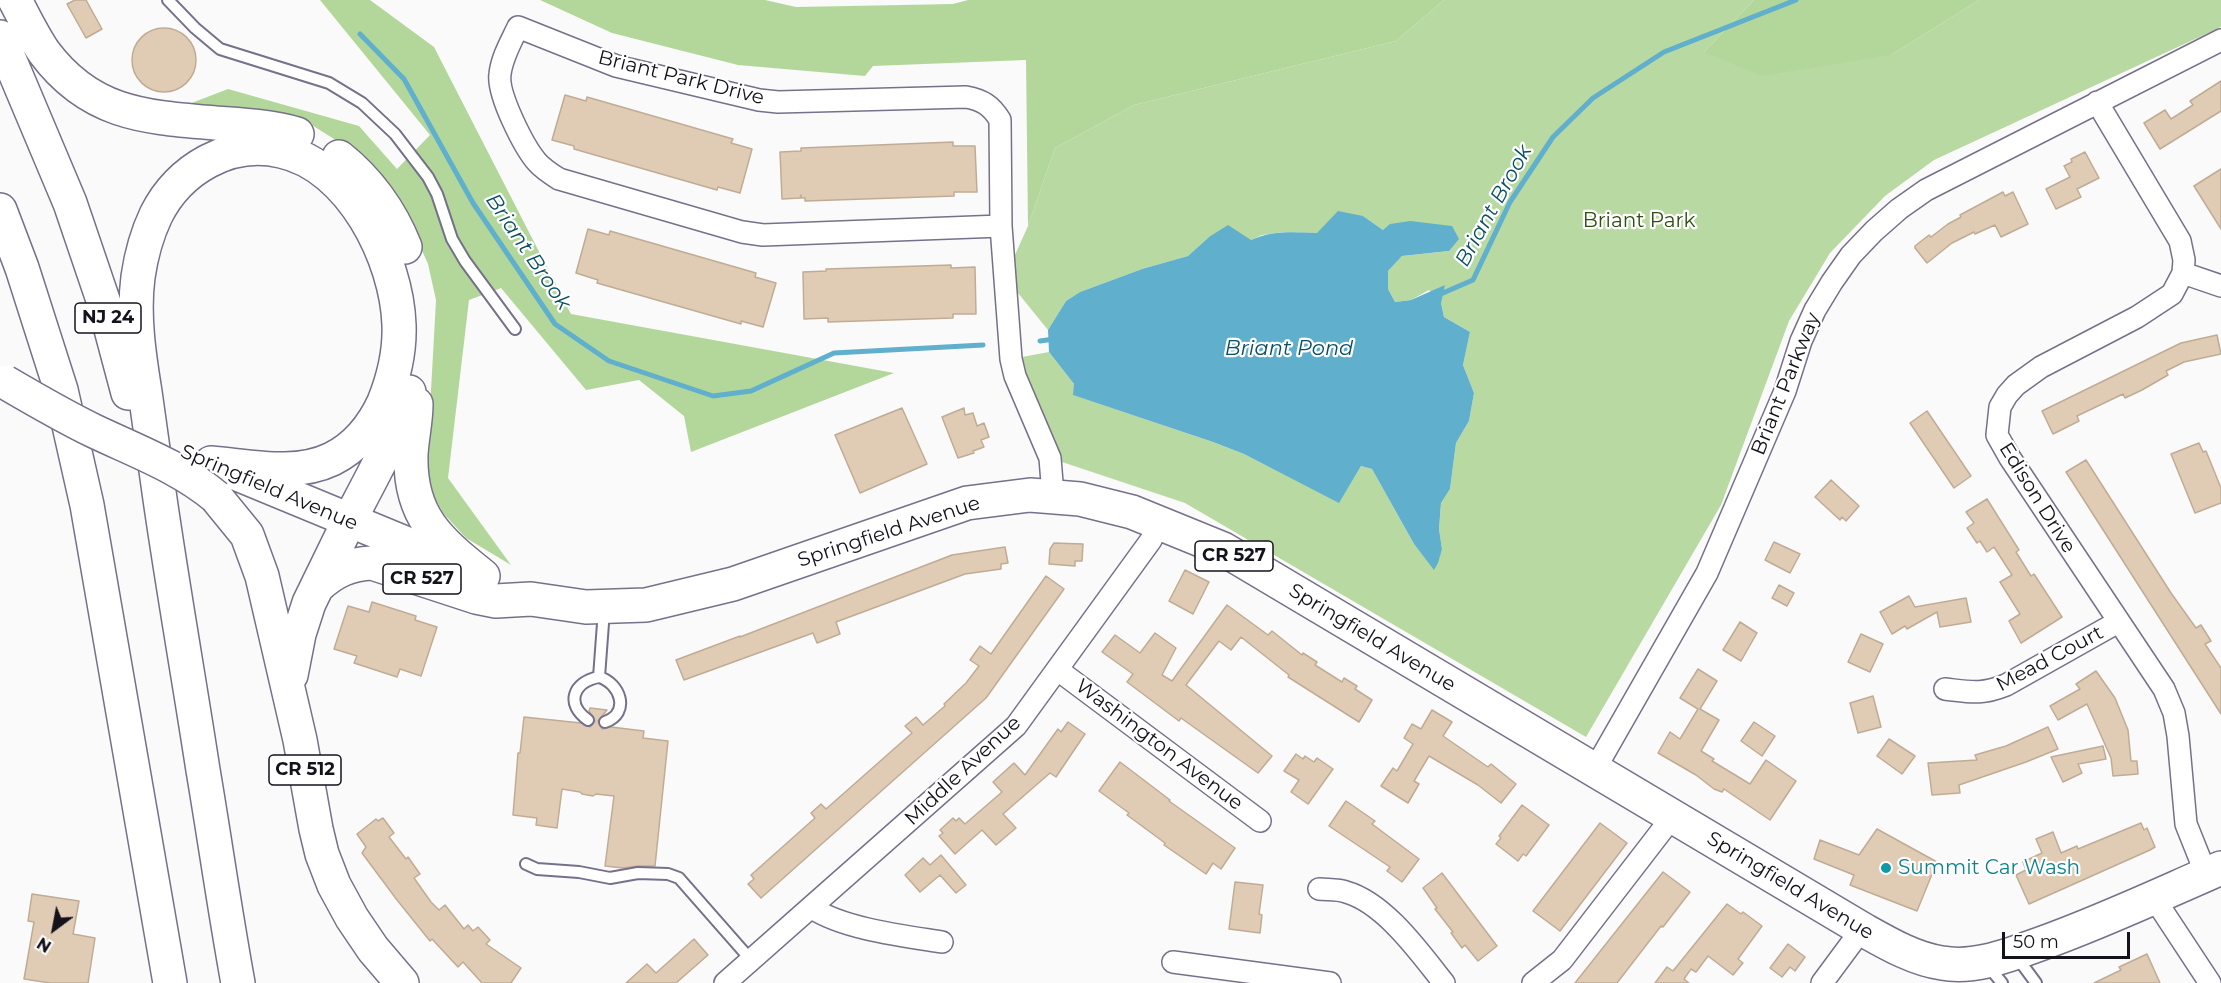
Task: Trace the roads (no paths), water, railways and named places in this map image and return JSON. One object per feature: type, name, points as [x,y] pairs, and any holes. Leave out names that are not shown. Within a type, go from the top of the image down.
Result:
[{"type":"main road","points":[[15,0],[43,50],[57,68],[74,84],[111,107],[161,118],[261,127],[295,133],[320,144],[346,162],[366,182],[382,202],[408,256],[418,301],[416,411],[411,454],[412,481],[418,503],[427,522],[447,547],[483,576]]},
{"type":"main road","name":"NJ 24","points":[[0,37],[70,203],[104,303],[166,540],[238,983]]},
{"type":"main road","points":[[166,540],[137,327],[138,281],[147,238],[156,214],[172,190],[202,164],[242,149],[263,148],[283,151],[326,173],[342,189],[369,225],[390,270],[396,297],[399,324],[396,367],[379,413],[365,434],[331,460],[308,468],[286,469],[211,462]]},
{"type":"main road","points":[[0,210],[42,328],[61,390],[106,612],[170,983]]},
{"type":"main road","points":[[349,521],[382,459],[403,411],[416,369]]},
{"type":"main road","points":[[2,381],[92,430],[179,471],[216,497],[247,535],[256,556],[288,686]]},
{"type":"main road","name":"Springfield Avenue","points":[[2,381],[211,462],[483,576],[531,599]]},
{"type":"main road","name":"Springfield Avenue","points":[[318,586],[338,571],[372,563],[476,597],[496,601],[531,599],[586,607],[646,605],[733,584],[967,503],[1008,496],[1053,495],[1099,504],[1159,522],[1223,549],[1862,929],[1942,973]]},
{"type":"main road","name":"CR 512","points":[[349,521],[309,603],[299,634],[288,686],[322,854],[334,885],[351,918],[373,949],[402,983]]},
{"type":"main road","name":"CR 527","points":[[1942,973],[1972,964],[2000,966],[2213,871]]},
{"type":"street","name":"Briant Park Drive","points":[[1001,226],[763,235],[742,232],[559,179],[544,169],[533,157],[508,108],[501,93],[499,77],[502,61],[518,27],[616,66],[759,100],[778,102],[966,97],[981,100],[992,107],[1000,120],[1001,226],[1011,359],[1015,376],[1050,458],[1053,495]]},
{"type":"street","name":"Briant Parkway","points":[[1595,770],[1707,573],[1785,391],[1805,331],[1832,282],[1851,255],[1882,224],[1926,190],[2221,40]]},
{"type":"street","points":[[2097,102],[2180,241],[2184,260],[2183,273],[2221,286]]},
{"type":"street","name":"Edison Drive","points":[[2183,273],[2172,294],[2137,317],[2041,368],[2016,385],[2000,407],[1997,435],[2164,689],[2174,713],[2178,736],[2186,824],[2213,871]]},
{"type":"street","name":"Middle Avenue","points":[[725,983],[1016,726],[1059,670],[1151,540],[1159,522]]},
{"type":"street","name":"Mead Court","points":[[1945,689],[1974,693],[1987,692],[2006,685],[2118,622]]},
{"type":"street","name":"Washington Avenue","points":[[1059,670],[1260,821]]},
{"type":"street","points":[[1533,983],[1562,960],[1673,816]]},
{"type":"street","points":[[1318,889],[1346,892],[1375,906],[1408,938],[1444,983]]},
{"type":"street","points":[[2154,898],[2210,983]]},
{"type":"street","points":[[812,908],[832,918],[888,933],[942,942]]},
{"type":"street","points":[[1822,983],[1862,929]]},
{"type":"street","points":[[1173,962],[1330,983]]},
{"type":"lane","points":[[168,0],[195,28],[220,49],[329,83],[362,103],[395,134],[428,177],[437,194],[452,239],[465,261],[515,329]]},
{"type":"lane","points":[[599,677],[604,607]]},
{"type":"lane","points":[[588,720],[579,714],[574,696],[585,681],[599,677],[607,679],[612,684],[621,700],[620,709],[615,716],[605,722]]},
{"type":"lane","points":[[526,864],[537,869],[579,872],[610,878],[638,873],[668,874],[679,878],[751,960]]},
{"type":"lane","points":[[2000,966],[2036,983]]},
{"type":"water","name":"Briant Pond","points":[[1338,211],[1363,216],[1383,230],[1390,224],[1410,221],[1452,226],[1459,239],[1449,251],[1402,256],[1388,271],[1388,289],[1395,302],[1411,300],[1445,285],[1441,303],[1444,317],[1470,332],[1463,365],[1474,393],[1469,421],[1456,443],[1450,489],[1441,503],[1439,529],[1442,549],[1434,570],[1414,544],[1372,469],[1361,466],[1339,503],[1244,454],[1073,395],[1074,384],[1049,352],[1048,330],[1066,301],[1080,292],[1142,269],[1188,256],[1209,237],[1228,225],[1251,240],[1275,233],[1317,233]]},
{"type":"waterway","name":"Briant Brook","points":[[1436,296],[1473,280],[1510,202],[1553,137],[1593,98],[1664,52],[1796,0]]},
{"type":"waterway","name":"Briant Brook","points":[[360,34],[404,79],[473,203],[555,324],[609,361],[713,396],[751,391],[834,353],[983,345]]},
{"type":"waterway","name":"Briant Brook","points":[[1040,341],[1054,339]]},
{"type":"place","name":"Summit Car Wash","points":[[1886,868]]},
{"type":"park label","name":"Briant Park","points":[[1639,221]]}]
